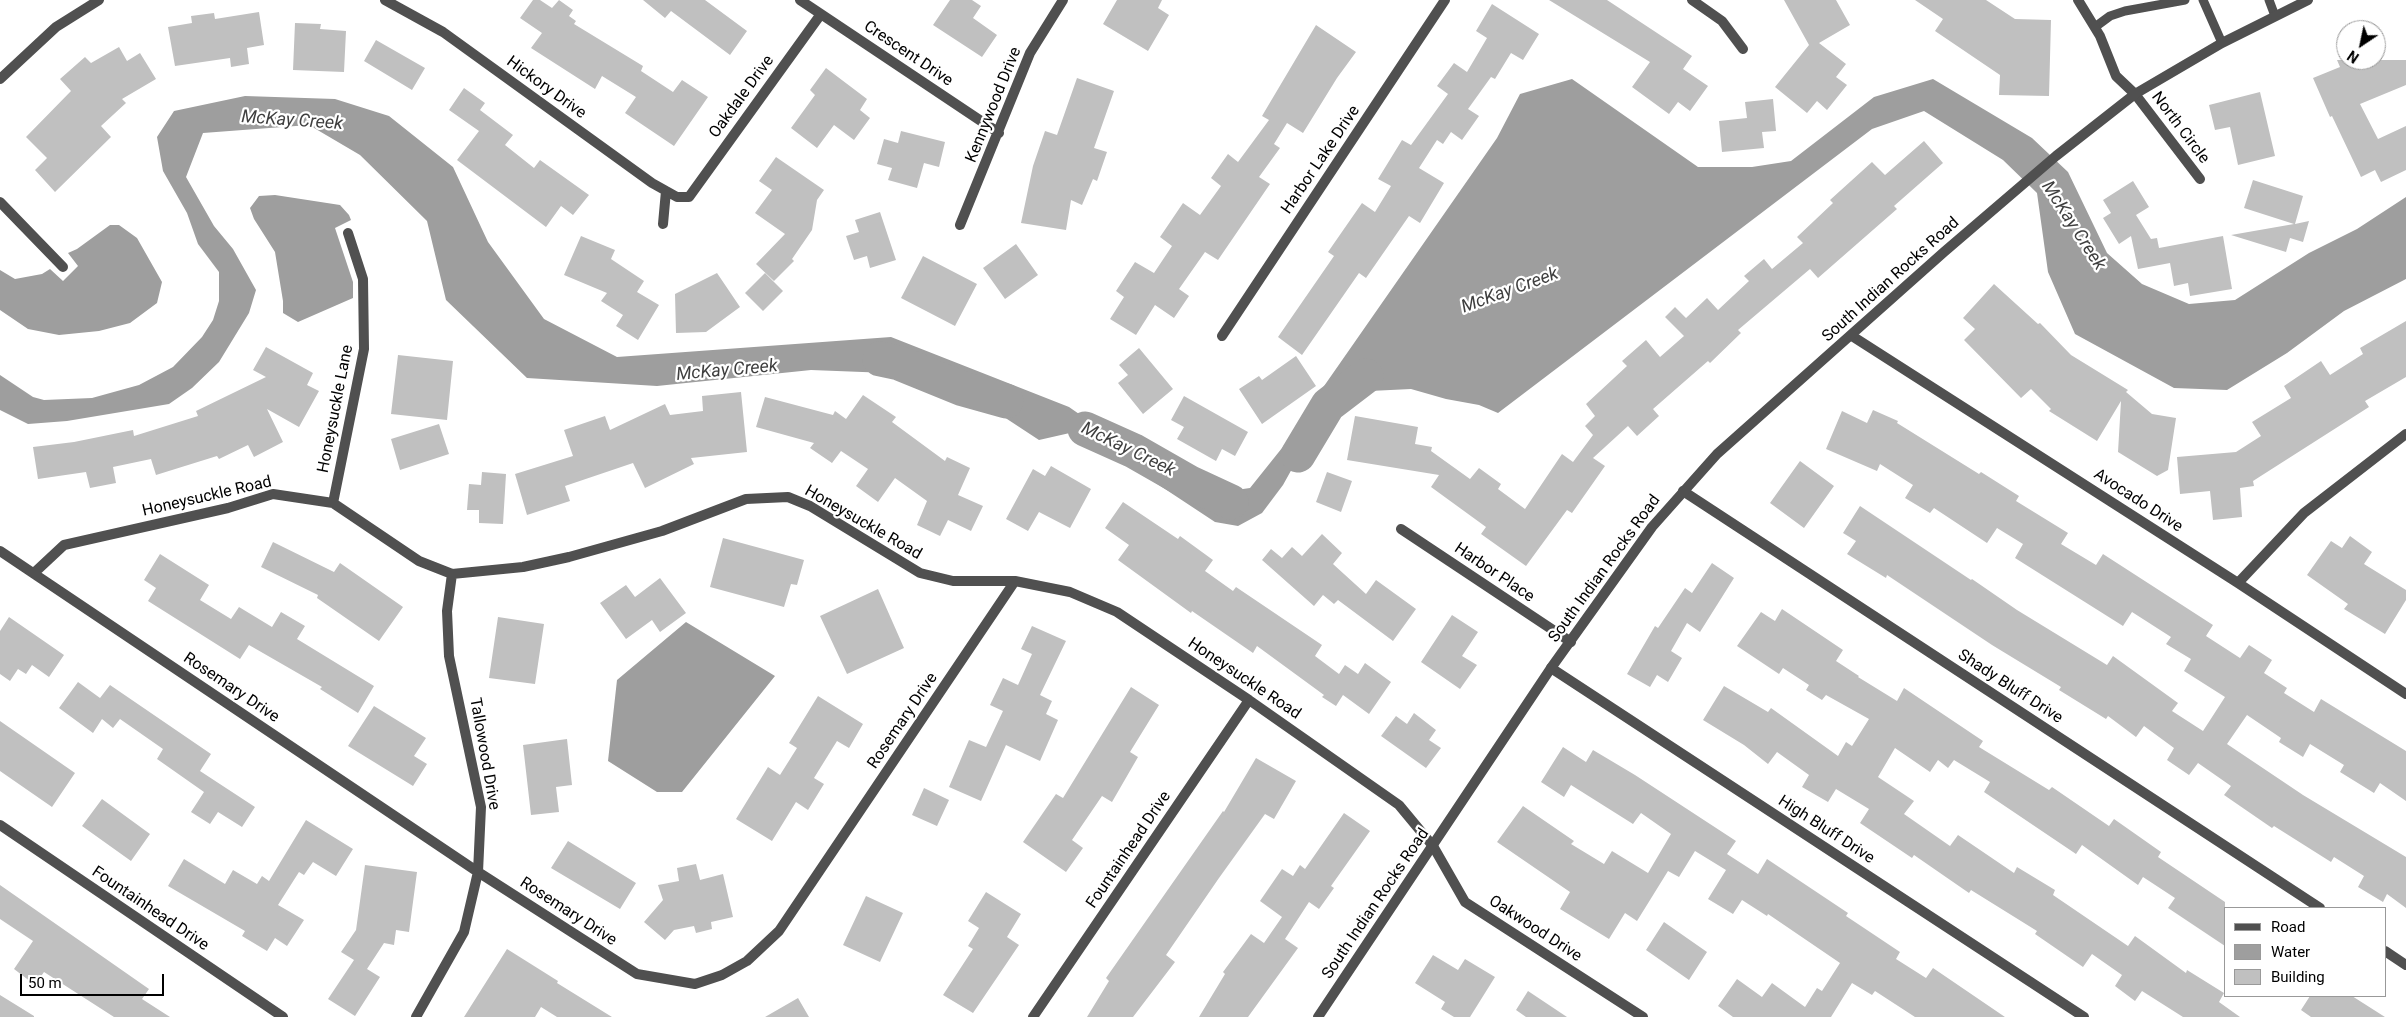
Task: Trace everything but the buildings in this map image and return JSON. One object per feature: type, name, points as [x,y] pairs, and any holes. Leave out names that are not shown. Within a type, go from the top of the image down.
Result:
[{"type":"street","points":[[0,79],[56,27],[99,0]]},
{"type":"street","name":"Hickory Drive","points":[[385,0],[443,32],[666,191],[677,197],[689,197]]},
{"type":"street","name":"Crescent Drive","points":[[800,0],[999,133]]},
{"type":"street","name":"Kennywood Drive","points":[[960,225],[1030,53],[1063,0]]},
{"type":"street","name":"Harbor Lake Drive","points":[[1222,336],[1445,0]]},
{"type":"street","points":[[1692,0],[1722,20],[1743,49]]},
{"type":"street","points":[[2078,0],[2095,27],[2116,76],[2135,94]]},
{"type":"street","name":"South Indian Rocks Road","points":[[1318,1017],[1551,668],[1652,527],[1717,454],[1852,336],[1944,252],[2056,156],[2135,94],[2222,43],[2308,0]]},
{"type":"street","name":"Oakdale Drive","points":[[689,197],[820,14]]},
{"type":"street","name":"North Circle","points":[[2135,94],[2200,179]]},
{"type":"street","points":[[663,224],[666,191]]},
{"type":"street","points":[[0,202],[63,267]]},
{"type":"street","name":"Honeysuckle Lane","points":[[334,503],[364,349],[363,279],[348,233]]},
{"type":"street","name":"Avocado Drive","points":[[1852,336],[2238,583],[2406,694]]},
{"type":"street","points":[[2238,583],[2304,513],[2406,434]]},
{"type":"street","name":"Shady Bluff Drive","points":[[1683,491],[2318,907]]},
{"type":"street","name":"Honeysuckle Road","points":[[34,573],[64,545],[228,508],[273,494],[334,503],[419,561],[452,574],[523,567],[569,557],[662,531],[746,499],[788,497],[810,506],[920,572],[954,581],[1015,582],[1070,592],[1117,612],[1249,700],[1398,805],[1433,846]]},
{"type":"street","name":"Harbor Place","points":[[1401,529],[1570,642]]},
{"type":"street","name":"Rosemary Drive","points":[[0,551],[478,872],[637,974],[695,984],[722,976],[747,961],[779,931],[1015,582]]},
{"type":"street","name":"Tallowood Drive","points":[[416,1017],[464,932],[478,872],[481,807],[449,656],[446,611],[452,574]]},
{"type":"street","name":"High Bluff Drive","points":[[1551,668],[2084,1017]]},
{"type":"street","name":"Fountainhead Drive","points":[[1033,1017],[1249,700]]},
{"type":"street","name":"Fountainhead Drive","points":[[0,825],[283,1017]]},
{"type":"street","name":"Oakwood Drive","points":[[1433,846],[1465,902],[1643,1017]]},
{"type":"street","points":[[2386,952],[2406,965]]},
{"type":"lane","points":[[2095,27],[2110,16],[2125,11],[2185,0]]},
{"type":"lane","points":[[2203,0],[2222,43]]},
{"type":"lane","points":[[2270,0],[2275,16]]},
{"type":"water","points":[[1572,79],[1698,167],[1752,167],[1791,161],[1874,97],[1933,79],[2032,138],[2068,172],[2107,253],[2142,284],[2189,304],[2235,300],[2309,253],[2357,229],[2406,197],[2406,279],[2344,311],[2287,353],[2227,390],[2174,388],[2075,334],[2048,272],[2037,193],[2003,160],[1924,111],[1872,129],[1498,413],[1479,405],[1446,399],[1411,389],[1370,391],[1341,411],[1315,399],[1497,138],[1520,94]]},
{"type":"water","points":[[245,96],[335,99],[389,116],[453,167],[488,242],[544,319],[617,357],[891,337],[1069,407],[1157,468],[1215,493],[1250,488],[1290,438],[1310,407],[1323,413],[1283,485],[1262,513],[1238,526],[1215,522],[1115,456],[1083,430],[1039,440],[940,375],[811,370],[657,386],[527,378],[446,300],[427,221],[360,155],[309,125],[203,133],[186,177],[214,226],[233,249],[256,290],[249,313],[219,362],[192,388],[169,404],[67,421],[28,424],[0,410],[0,375],[33,397],[44,400],[92,398],[139,385],[173,367],[202,337],[213,320],[219,301],[219,272],[198,244],[187,213],[163,171],[157,137],[174,111]]},
{"type":"water","points":[[275,195],[340,205],[349,215],[351,220],[335,228],[353,282],[353,298],[298,322],[283,313],[283,301],[275,252],[254,219],[250,208],[259,196]]},
{"type":"water","points":[[110,225],[119,225],[137,238],[162,282],[157,303],[130,323],[99,331],[59,335],[28,329],[0,310],[0,270],[15,279],[42,274],[50,269],[63,281],[78,266],[68,253],[77,249]]},
{"type":"water","points":[[686,622],[775,676],[682,792],[657,792],[608,761],[617,680]]},
{"type":"waterway","name":"McKay Creek","points":[[880,359],[899,363],[963,389],[1006,401]]},
{"type":"waterway","name":"McKay Creek","points":[[1298,455],[1328,405],[1366,376]]},
{"type":"waterway","name":"McKay Creek","points":[[1085,429],[1134,451],[1190,483],[1231,502]]}]
